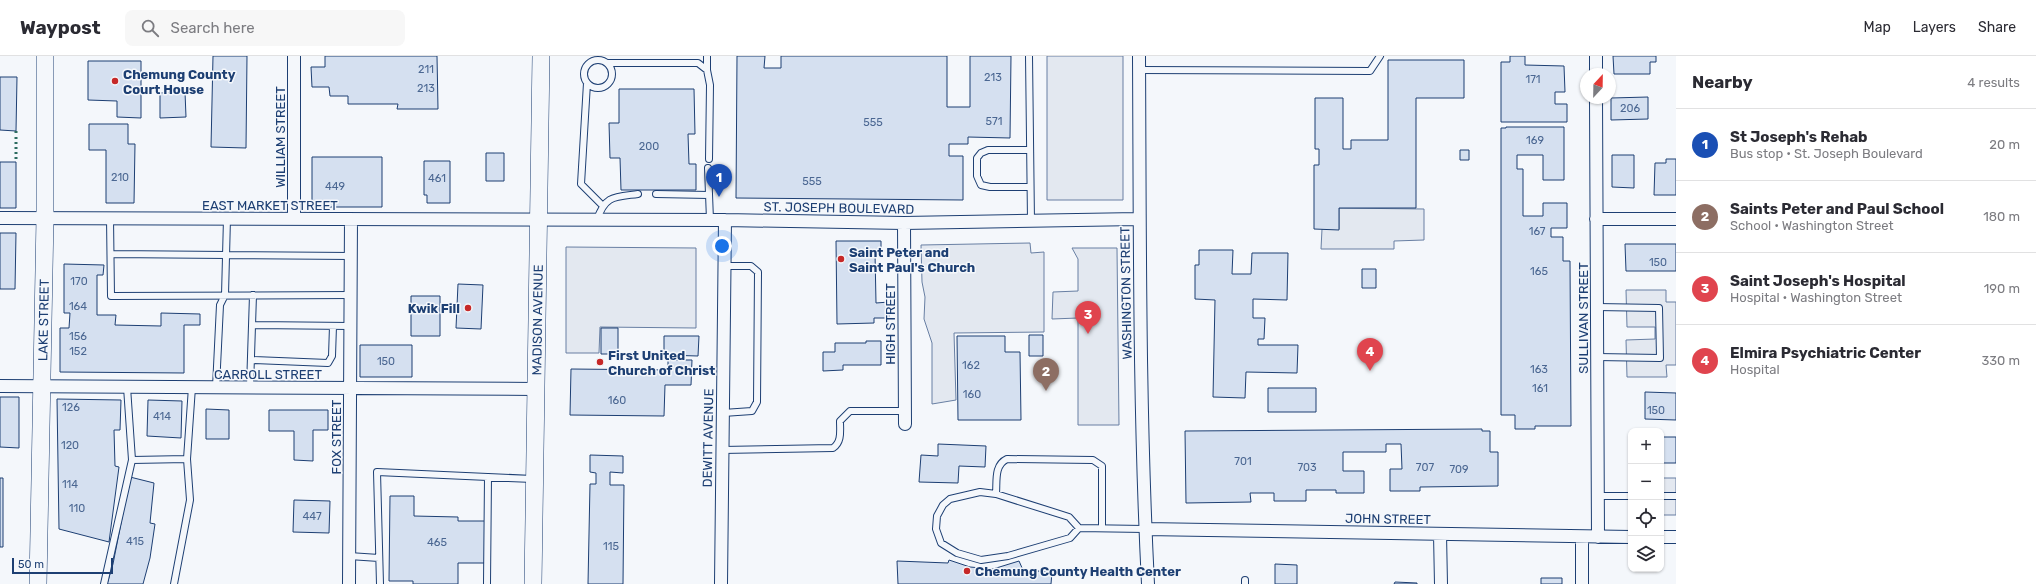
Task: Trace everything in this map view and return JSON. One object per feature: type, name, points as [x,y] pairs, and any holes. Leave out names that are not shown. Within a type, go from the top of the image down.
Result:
[{"type":"main road","name":"LAKE STREET","points":[[38,584],[45,218],[45,56]]},
{"type":"main road","name":"MADISON AVENUE","points":[[533,584],[541,56]]},
{"type":"street","name":"WILLIAM STREET","points":[[294,56],[294,219]]},
{"type":"street","name":"WASHINGTON STREET","points":[[1139,56],[1138,219],[1145,530],[1148,584]]},
{"type":"street","points":[[1596,56],[1596,68]]},
{"type":"street","name":"SULLIVAN STREET","points":[[1596,104],[1598,537]]},
{"type":"street","name":"EAST MARKET STREET","points":[[0,218],[539,219]]},
{"type":"street","name":"FOX STREET","points":[[349,584],[351,219]]},
{"type":"street","name":"ST. JOSEPH BOULEVARD","points":[[539,219],[904,223],[1138,219]]},
{"type":"street","points":[[1596,219],[1676,219]]},
{"type":"street","name":"DEWITT AVENUE","points":[[721,584],[725,220]]},
{"type":"street","name":"HIGH STREET","points":[[904,223],[904,424]]},
{"type":"street","name":"CARROLL STREET","points":[[0,386],[536,389]]},
{"type":"street","name":"JOHN STREET","points":[[1145,530],[1628,537]]},
{"type":"street","points":[[1440,534],[1441,584]]},
{"type":"street","points":[[1582,537],[1582,584]]},
{"type":"street","points":[[1664,537],[1676,537]]},
{"type":"lane","points":[[707,56],[707,70],[710,85],[709,158]]},
{"type":"lane","points":[[1029,56],[1031,221]]},
{"type":"lane","points":[[1139,70],[1370,71],[1380,56]]},
{"type":"lane","points":[[603,206],[581,184],[587,83],[584,74],[587,65],[599,59],[608,63],[698,63],[707,70]]},
{"type":"lane","points":[[587,83],[590,86],[599,88],[608,84],[611,81],[613,71],[608,63]]},
{"type":"lane","points":[[1030,150],[988,150],[981,153],[977,158],[977,176],[981,184],[990,187],[1030,187]]},
{"type":"lane","points":[[708,168],[710,220]]},
{"type":"lane","points":[[597,220],[603,206],[611,197],[638,194]]},
{"type":"lane","points":[[656,194],[709,195]]},
{"type":"lane","points":[[110,218],[111,296],[351,295]]},
{"type":"lane","points":[[216,387],[220,306],[225,295],[227,218]]},
{"type":"lane","points":[[111,254],[351,256]]},
{"type":"lane","points":[[723,413],[752,411],[757,402],[758,272],[751,266],[724,266]]},
{"type":"lane","points":[[250,388],[253,295]]},
{"type":"lane","points":[[1597,307],[1659,308],[1660,358],[1597,357]]},
{"type":"lane","points":[[252,325],[350,326]]},
{"type":"lane","points":[[251,360],[328,363],[332,356],[332,326]]},
{"type":"lane","points":[[104,584],[132,460],[126,387]]},
{"type":"lane","points":[[174,584],[190,500],[187,459],[192,387]]},
{"type":"lane","points":[[722,450],[833,448],[837,445],[840,439],[840,421],[850,411],[904,411]]},
{"type":"lane","points":[[132,460],[187,459]]},
{"type":"lane","points":[[996,494],[998,467],[1001,462],[1007,459],[1093,460],[1102,466],[1102,528]]},
{"type":"lane","points":[[380,584],[377,472],[535,479]]},
{"type":"lane","points":[[487,584],[488,477]]},
{"type":"lane","points":[[1079,528],[1070,538],[1008,556],[981,560],[957,553],[941,543],[936,529],[937,516],[943,505],[950,499],[980,492],[996,494],[1069,517],[1079,528],[1145,530]]},
{"type":"lane","points":[[1598,496],[1628,496]]},
{"type":"lane","points":[[1664,496],[1676,496]]},
{"type":"lane","points":[[349,556],[379,558]]},
{"type":"shaded area","points":[[1047,56],[1123,56],[1123,200],[1047,200]]},
{"type":"shaded area","points":[[1339,208],[1424,209],[1424,240],[1394,241],[1394,249],[1321,249],[1322,229],[1339,229]]},
{"type":"shaded area","points":[[1030,243],[1031,253],[1044,252],[1044,332],[954,333],[956,400],[932,404],[932,343],[924,319],[925,297],[922,282],[921,245]]},
{"type":"shaded area","points":[[566,247],[696,248],[696,328],[600,327],[599,353],[566,353]]},
{"type":"shaded area","points":[[1072,248],[1117,248],[1119,425],[1078,425],[1078,318],[1052,319],[1053,292],[1078,291],[1078,259]]},
{"type":"shaded area","points":[[1626,290],[1666,290],[1666,302],[1676,302],[1676,365],[1666,365],[1667,377],[1627,377],[1626,340],[1655,339],[1655,327],[1627,327]]},
{"type":"shaded area","points":[[1664,478],[1676,478],[1676,515],[1664,515]]},
{"type":"building","points":[[213,56],[247,56],[246,148],[211,147]]},
{"type":"building","points":[[325,56],[437,56],[438,109],[397,109],[398,104],[348,104],[348,96],[330,96],[329,87],[312,87],[311,67],[325,67]]},
{"type":"building","points":[[737,56],[765,56],[764,68],[781,68],[781,56],[947,56],[947,107],[970,107],[970,56],[1011,56],[1010,138],[968,137],[968,144],[949,144],[949,156],[963,156],[963,200],[736,198]]},
{"type":"building","points":[[1510,56],[1525,56],[1525,65],[1564,66],[1565,92],[1555,92],[1555,104],[1567,104],[1567,122],[1501,122],[1501,62],[1510,62]]},
{"type":"building","points":[[1613,56],[1656,56],[1656,62],[1650,62],[1650,74],[1616,74],[1616,68],[1614,68]]},
{"type":"building","points":[[1388,60],[1464,60],[1464,98],[1416,98],[1416,208],[1339,208],[1339,230],[1314,229],[1314,165],[1319,165],[1319,149],[1315,149],[1315,98],[1343,98],[1343,149],[1351,149],[1351,140],[1388,140]]},
{"type":"building","name":"Chemung County Court House","points":[[88,61],[141,61],[141,118],[117,117],[117,101],[88,100]]},
{"type":"building","points":[[0,77],[17,77],[16,131],[0,130]]},
{"type":"building","points":[[619,89],[694,89],[695,134],[688,134],[689,164],[696,164],[696,190],[621,190],[620,158],[610,158],[609,123],[619,123]]},
{"type":"building","points":[[185,92],[186,117],[160,118],[160,93]]},
{"type":"building","points":[[1648,97],[1648,119],[1611,120],[1611,104],[1616,104],[1616,98]]},
{"type":"building","points":[[89,124],[128,124],[128,144],[135,144],[134,203],[106,203],[106,150],[89,150]]},
{"type":"building","points":[[1564,127],[1564,180],[1543,180],[1543,155],[1517,155],[1517,169],[1523,169],[1523,216],[1543,216],[1543,203],[1567,203],[1567,228],[1551,228],[1551,237],[1563,237],[1563,261],[1570,261],[1571,426],[1535,426],[1535,429],[1515,429],[1515,415],[1501,415],[1501,128]]},
{"type":"building","points":[[1460,150],[1469,150],[1469,160],[1460,160]]},
{"type":"building","points":[[486,153],[504,153],[504,181],[486,181]]},
{"type":"building","points":[[1612,155],[1634,155],[1634,188],[1612,187]]},
{"type":"building","points":[[312,157],[382,157],[382,207],[312,207]]},
{"type":"building","points":[[1666,159],[1676,159],[1676,195],[1654,195],[1655,163],[1666,163]]},
{"type":"building","points":[[424,161],[450,161],[450,203],[427,203],[427,195],[424,195]]},
{"type":"building","points":[[0,162],[16,162],[16,208],[0,208]]},
{"type":"building","points":[[0,233],[16,233],[15,289],[0,289]]},
{"type":"building","points":[[836,241],[881,241],[881,253],[875,253],[876,303],[889,302],[889,318],[874,318],[874,323],[837,324]]},
{"type":"building","points":[[1625,244],[1676,244],[1676,271],[1626,271]]},
{"type":"building","points":[[1199,250],[1233,250],[1232,274],[1251,274],[1252,253],[1288,253],[1287,300],[1253,299],[1253,318],[1265,318],[1264,339],[1258,339],[1258,345],[1298,345],[1297,373],[1246,372],[1245,398],[1213,397],[1215,300],[1195,299],[1195,265],[1199,265]]},
{"type":"building","points":[[64,264],[104,265],[103,275],[97,275],[97,315],[116,315],[115,325],[161,326],[161,313],[200,314],[200,325],[184,325],[184,373],[60,372],[60,328],[69,328],[70,313],[64,313]]},
{"type":"building","points":[[1362,269],[1376,269],[1376,288],[1362,288]]},
{"type":"building","points":[[458,284],[483,285],[481,329],[456,328]]},
{"type":"building","points":[[411,296],[440,296],[440,336],[411,336]]},
{"type":"building","points":[[601,328],[618,328],[618,354],[601,354]]},
{"type":"building","points":[[1029,335],[1043,335],[1043,356],[1029,356]]},
{"type":"building","points":[[664,336],[699,336],[698,356],[664,355]]},
{"type":"building","points":[[957,336],[1005,336],[1005,352],[1020,352],[1021,420],[958,420]]},
{"type":"building","points":[[866,341],[881,341],[881,365],[843,365],[843,370],[823,371],[823,352],[835,352],[835,343],[866,343]]},
{"type":"building","points":[[360,345],[412,345],[412,377],[360,377]]},
{"type":"building","points":[[668,360],[692,360],[691,385],[665,385],[664,416],[570,415],[571,369],[668,370]]},
{"type":"building","points":[[1268,388],[1316,388],[1316,412],[1268,412]]},
{"type":"building","points":[[1645,392],[1676,393],[1676,420],[1645,419]]},
{"type":"building","points":[[0,397],[19,397],[19,448],[0,447]]},
{"type":"building","points":[[57,399],[121,400],[120,430],[114,430],[115,466],[119,467],[109,542],[59,529]]},
{"type":"building","points":[[148,400],[182,401],[181,438],[147,436]]},
{"type":"building","points":[[206,409],[229,410],[229,439],[206,439]]},
{"type":"building","points":[[269,410],[328,410],[328,430],[313,430],[313,461],[294,460],[294,431],[269,431]]},
{"type":"building","points":[[1482,429],[1482,431],[1490,431],[1490,452],[1498,452],[1498,486],[1420,487],[1420,491],[1390,491],[1390,469],[1402,469],[1401,444],[1386,444],[1386,452],[1343,452],[1343,471],[1364,471],[1364,493],[1336,493],[1336,490],[1306,490],[1306,501],[1274,501],[1274,493],[1250,493],[1251,502],[1186,503],[1185,431]]},
{"type":"building","points":[[1664,437],[1676,437],[1676,463],[1664,463]]},
{"type":"building","points":[[938,444],[986,446],[985,467],[959,466],[958,483],[919,482],[921,455],[938,456]]},
{"type":"building","points":[[590,455],[623,456],[623,473],[610,472],[610,485],[624,485],[623,584],[588,584],[590,484],[596,484],[596,473],[590,472]]},
{"type":"building","points":[[130,477],[154,483],[150,523],[155,524],[150,558],[143,584],[107,584],[113,564]]},
{"type":"building","points":[[0,478],[3,478],[3,547],[0,547]]},
{"type":"building","points":[[390,496],[414,496],[414,516],[458,517],[458,521],[485,521],[485,563],[458,563],[458,584],[413,584],[413,581],[389,581]]},
{"type":"building","points":[[294,500],[330,501],[329,533],[293,532]]},
{"type":"building","name":"Chemung County Health Center","points":[[949,560],[970,567],[993,569],[1019,561],[1023,570],[1052,572],[1051,584],[898,584],[897,561],[948,563]]},
{"type":"building","points":[[1275,564],[1297,565],[1297,584],[1275,584]]},
{"type":"building","points":[[1541,578],[1562,578],[1562,584],[1541,584]]},
{"type":"building","points":[[1395,582],[1417,583],[1417,584],[1394,584]]},
{"type":"hedge","points":[[16,137],[16,162]]},
{"type":"place","name":"Chemung County Court House","points":[[115,81]]},
{"type":"place","name":"St Joseph's Rehab","points":[[719,197]]},
{"type":"place","name":"Saint Peter and Saint Paul's Church","points":[[841,259]]},
{"type":"place","name":"Kwik Fill","points":[[468,308]]},
{"type":"place","name":"Saint Joseph's Hospital","points":[[1088,334]]},
{"type":"place","name":"First United Church of Christ","points":[[600,362]]},
{"type":"place","name":"Elmira Psychiatric Center","points":[[1370,371]]},
{"type":"place","name":"Saints Peter and Paul School","points":[[1046,391]]},
{"type":"place","name":"Chemung County Health Center","points":[[967,571]]}]
